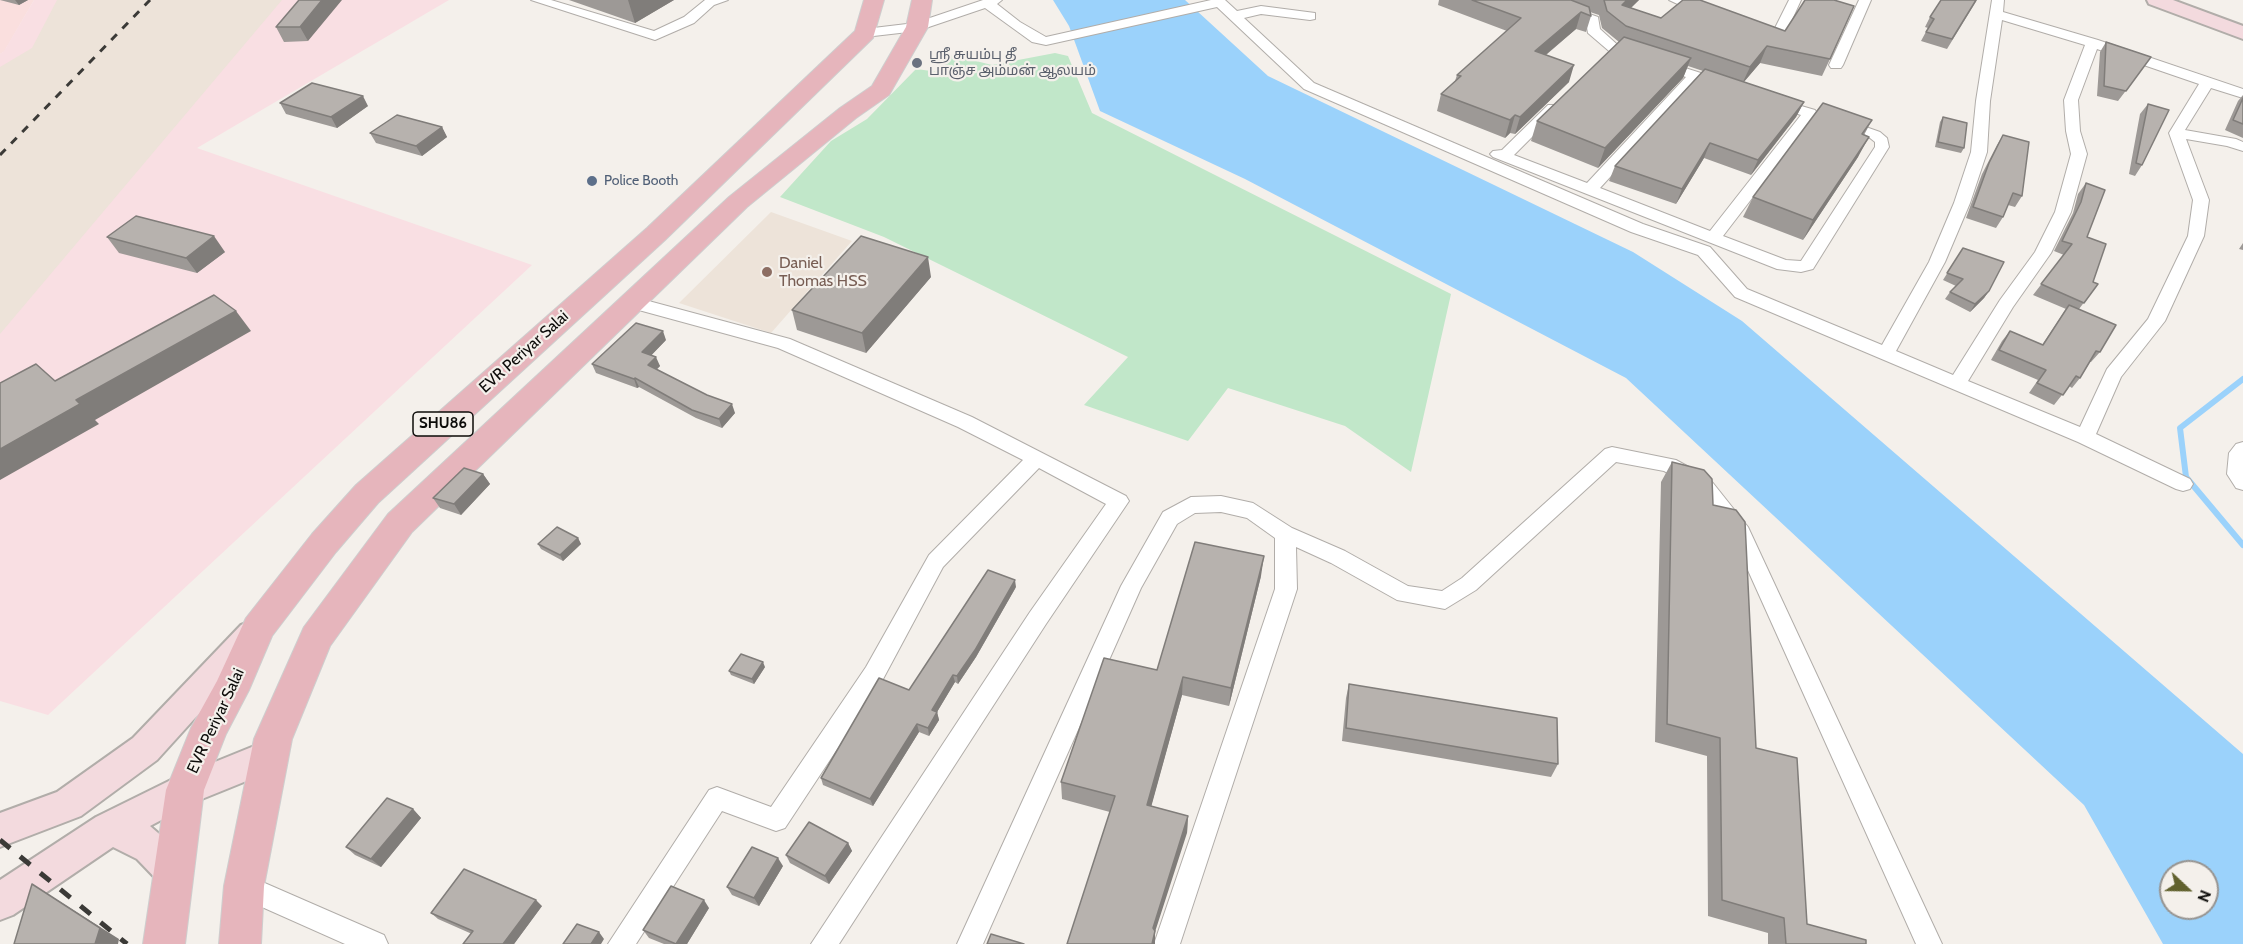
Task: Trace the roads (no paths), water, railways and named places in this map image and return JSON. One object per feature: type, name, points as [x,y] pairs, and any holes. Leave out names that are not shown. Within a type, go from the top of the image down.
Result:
[{"type":"main road","points":[[865,33],[874,0]]},
{"type":"main road","name":"SHU86","points":[[240,944],[244,886],[273,739],[316,638],[400,523],[630,302],[738,202],[848,113],[881,90],[919,13]]},
{"type":"main road","name":"EVR Periyar Salai","points":[[164,944],[185,790],[210,728],[258,628],[324,543],[367,494],[656,234],[865,33]]},
{"type":"main road","points":[[801,95],[848,113]]},
{"type":"street","points":[[537,0],[655,36],[689,20],[714,1]]},
{"type":"street","points":[[1537,0],[1593,20],[1593,30],[1614,52]]},
{"type":"street","points":[[1675,0],[1686,4],[1691,0]]},
{"type":"street","points":[[1780,32],[1795,0]]},
{"type":"street","points":[[1836,65],[1865,0]]},
{"type":"street","points":[[2156,0],[2243,33]]},
{"type":"street","points":[[865,33],[919,13],[991,2],[1014,25],[1042,41],[1053,41],[1218,1],[1310,86],[1637,228],[1704,251],[1741,293],[2085,437],[2183,484]]},
{"type":"street","points":[[1885,355],[1937,262],[1962,202],[1979,152],[1996,7],[2243,94]]},
{"type":"street","points":[[1234,16],[1261,10],[1310,16]]},
{"type":"street","points":[[1957,384],[2006,304],[2043,253],[2063,212],[2079,154],[2073,130],[2071,99],[2093,43]]},
{"type":"street","points":[[1644,58],[1737,90]]},
{"type":"street","points":[[1590,190],[1695,76]]},
{"type":"street","points":[[2176,133],[2208,81]]},
{"type":"street","points":[[1310,86],[1390,112],[1783,265],[1801,267],[1807,265],[1882,147],[1882,141],[1875,135],[1758,96]]},
{"type":"street","points":[[1505,156],[1564,98]]},
{"type":"street","points":[[1713,238],[1810,113]]},
{"type":"street","points":[[2176,133],[2231,142],[2243,147]]},
{"type":"street","points":[[2085,437],[2113,374],[2156,321],[2196,236],[2202,200],[2176,133]]},
{"type":"street","points":[[630,302],[784,343],[965,422],[1119,501],[1038,618],[824,944]]},
{"type":"street","points":[[2240,488],[2237,474],[2239,453],[2243,449]]},
{"type":"street","points":[[970,944],[1132,586],[1170,518],[1191,504],[1221,504],[1253,511],[1285,534],[1338,557],[1404,594],[1445,600],[1468,584],[1612,454],[1669,465],[1702,483],[1741,533],[1929,944]]},
{"type":"street","points":[[621,944],[717,798],[776,820],[874,674],[936,561],[1037,458]]},
{"type":"street","points":[[1167,944],[1286,589],[1285,534]]},
{"type":"street","points":[[0,830],[69,804],[145,749],[258,628]]},
{"type":"street","points":[[0,902],[109,829],[185,790],[269,756]]},
{"type":"street","points":[[109,829],[136,838],[174,871]]},
{"type":"street","points":[[244,886],[375,944]]},
{"type":"water","points":[[1053,0],[1185,0],[1268,76],[1633,252],[1742,321],[2243,754],[2243,944],[2163,944],[2084,805],[1626,378],[1245,179],[1100,111],[1069,26]]},
{"type":"waterway","points":[[2243,379],[2180,428],[2186,477],[2243,545]]},
{"type":"railway","points":[[0,155],[150,0]]},
{"type":"railway","points":[[0,840],[127,944]]},
{"type":"place","name":"ஶ்ரீ சுயம்பு தீ பாஞ்ச அம்மன் ஆலயம்","points":[[917,63]]},
{"type":"place","name":"Police Booth","points":[[592,181]]},
{"type":"place","name":"Daniel Thomas HSS","points":[[767,272]]}]
